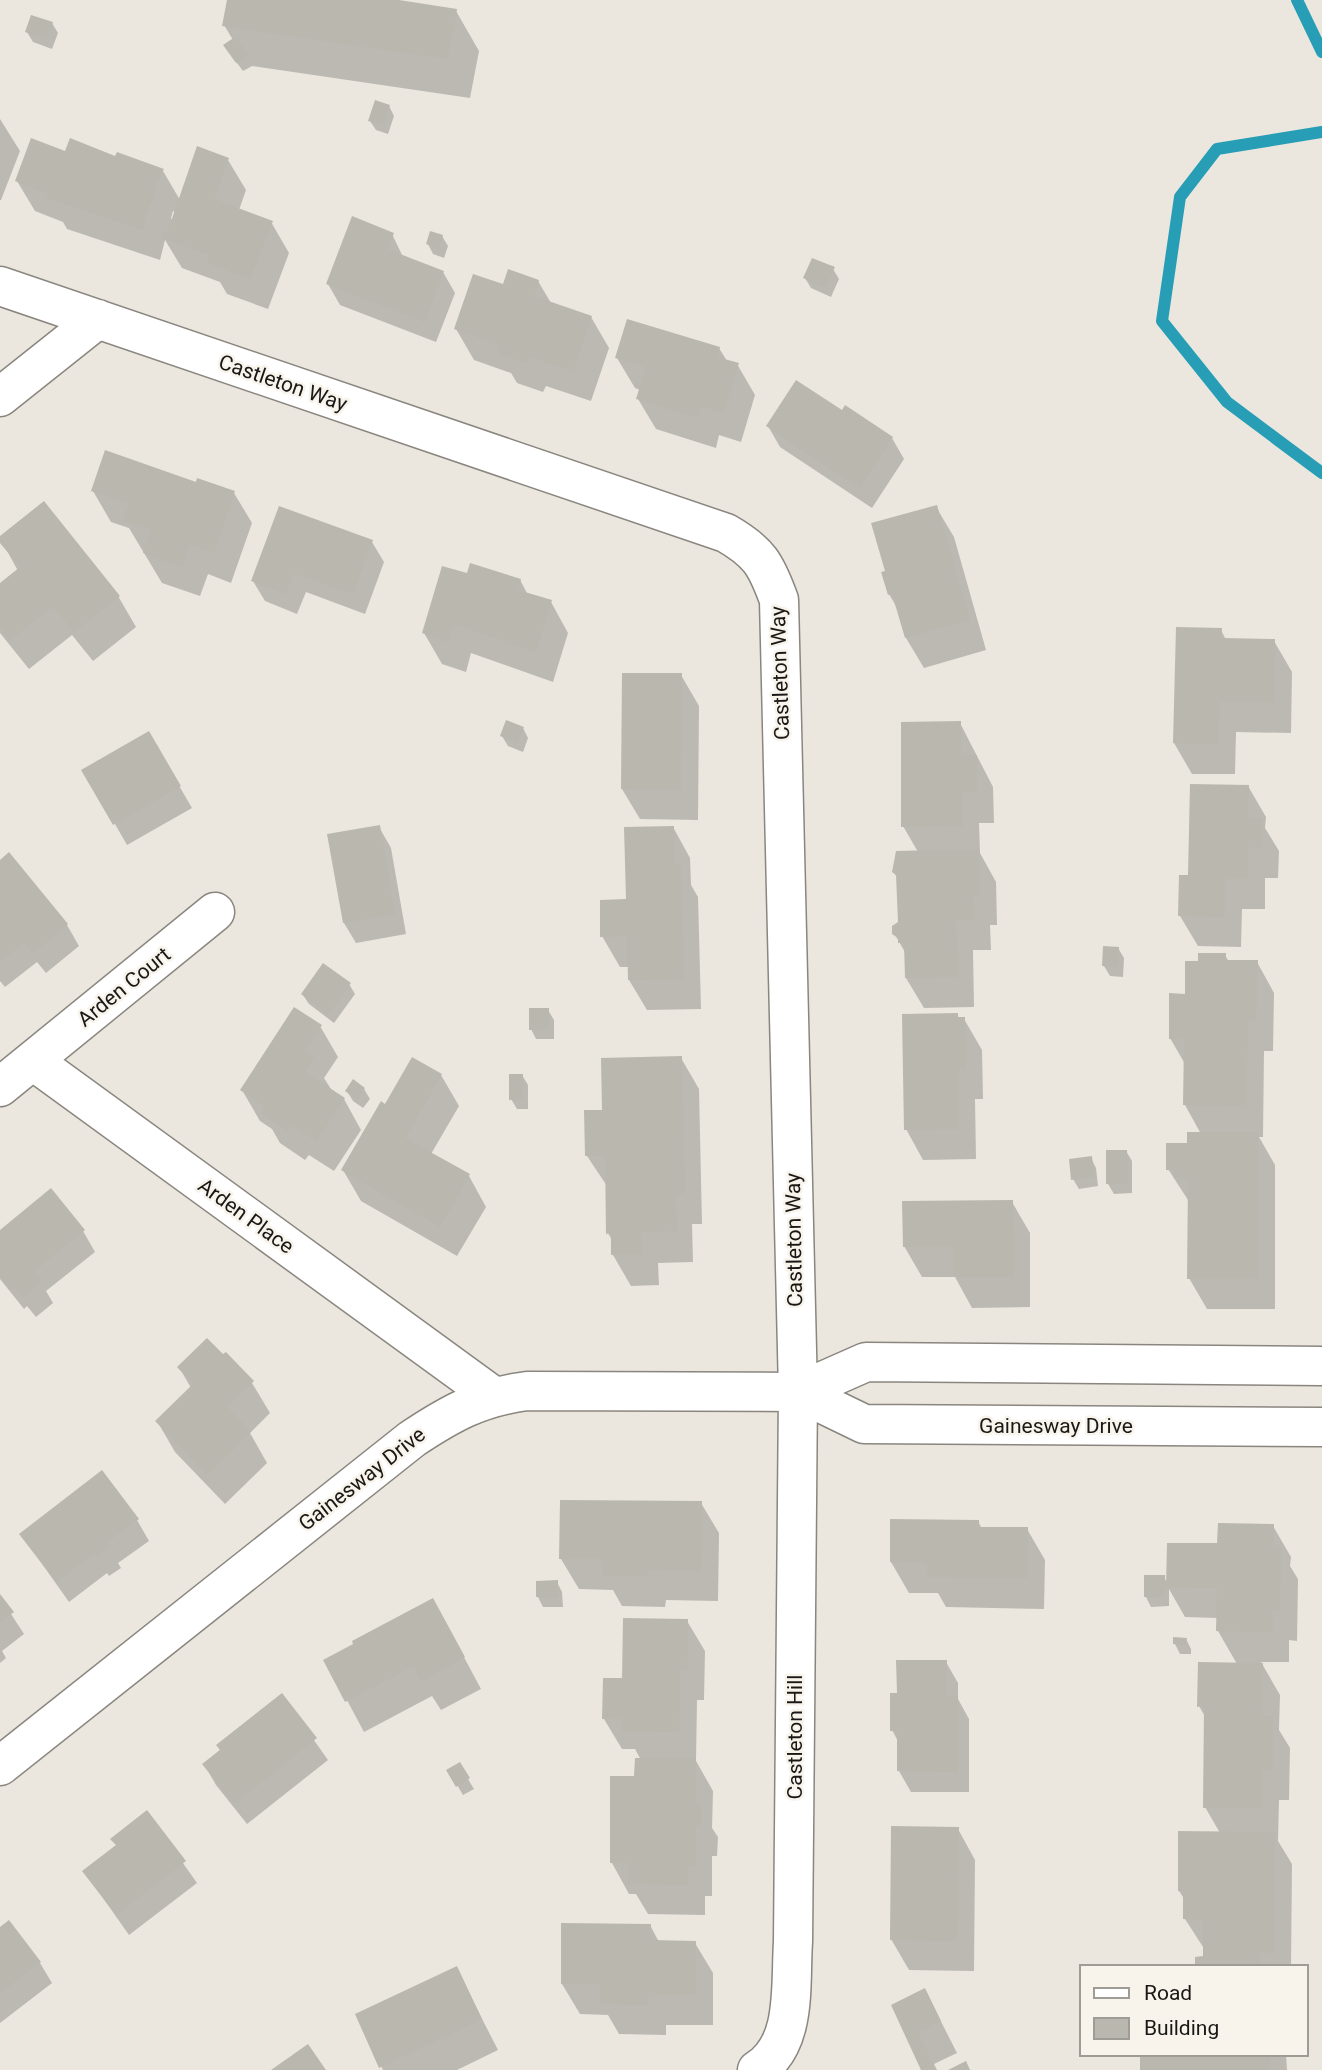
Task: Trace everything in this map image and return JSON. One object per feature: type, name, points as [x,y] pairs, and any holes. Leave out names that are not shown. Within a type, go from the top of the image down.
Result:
[{"type":"street","name":"Castleton Way","points":[[0,286],[726,534],[750,547],[767,567],[779,600],[798,1392]]},
{"type":"street","points":[[0,397],[98,319]]},
{"type":"street","name":"Arden Court","points":[[33,1061],[215,912]]},
{"type":"street","points":[[0,1087],[33,1061]]},
{"type":"street","name":"Arden Place","points":[[33,1061],[492,1395]]},
{"type":"street","name":"Gainesway Drive","points":[[0,1766],[412,1439],[446,1416],[492,1395],[527,1391],[798,1392],[866,1362],[1322,1366]]},
{"type":"street","name":"Gainesway Drive","points":[[798,1392],[864,1424],[1322,1427]]},
{"type":"street","name":"Castleton Hill","points":[[757,2070],[770,2062],[780,2048],[789,2018],[793,1942],[798,1392]]},
{"type":"building","points":[[227,0],[399,0],[457,9],[448,59],[222,26]]},
{"type":"building","points":[[31,15],[53,22],[47,40],[25,32]]},
{"type":"building","points":[[235,37],[248,55],[236,63],[223,45]]},
{"type":"building","points":[[375,100],[390,105],[383,125],[368,121]]},
{"type":"building","points":[[31,138],[65,151],[70,138],[115,156],[117,152],[164,169],[153,188],[157,190],[143,220],[146,221],[143,230],[47,198],[49,194],[15,181]]},
{"type":"building","points":[[197,146],[229,158],[214,199],[273,221],[250,279],[207,263],[210,255],[162,238],[164,232],[167,233]]},
{"type":"building","points":[[352,216],[394,233],[387,249],[444,271],[425,322],[326,284]]},
{"type":"building","points":[[430,231],[443,235],[439,249],[426,244]]},
{"type":"building","points":[[812,258],[835,267],[825,288],[803,278]]},
{"type":"building","points":[[508,269],[539,280],[534,296],[592,316],[573,371],[528,356],[526,363],[498,353],[500,346],[454,329],[473,274],[503,284]]},
{"type":"building","points":[[627,319],[720,347],[717,357],[739,363],[723,413],[702,406],[698,418],[636,399],[646,367],[615,358]]},
{"type":"building","points":[[796,380],[842,410],[845,405],[893,437],[860,488],[766,426]]},
{"type":"building","points":[[105,450],[196,482],[197,478],[235,491],[214,553],[190,544],[182,567],[143,553],[151,530],[123,521],[129,504],[91,491]]},
{"type":"building","points":[[44,501],[120,596],[74,632],[53,606],[10,640],[0,627],[0,583],[20,567],[0,543],[0,536]]},
{"type":"building","points":[[937,505],[970,620],[905,638],[892,594],[888,595],[881,572],[885,571],[871,523]]},
{"type":"building","points":[[279,506],[373,540],[353,594],[294,573],[286,594],[251,581]]},
{"type":"building","points":[[470,563],[521,579],[518,590],[552,600],[536,652],[454,624],[448,642],[422,633],[442,566],[467,573]]},
{"type":"building","points":[[1176,627],[1222,628],[1221,638],[1275,639],[1274,703],[1220,702],[1218,744],[1173,743]]},
{"type":"building","points":[[622,673],[682,673],[681,790],[621,789]]},
{"type":"building","points":[[506,720],[524,727],[517,743],[500,736]]},
{"type":"building","points":[[961,721],[961,755],[977,755],[977,792],[963,792],[963,826],[901,827],[901,722]]},
{"type":"building","points":[[149,731],[181,786],[113,825],[81,770]]},
{"type":"building","points":[[1190,784],[1249,785],[1248,818],[1262,818],[1262,848],[1248,847],[1248,879],[1225,879],[1225,917],[1178,916],[1179,875],[1188,875]]},
{"type":"building","points":[[380,825],[395,914],[343,923],[327,834]]},
{"type":"building","points":[[674,826],[675,864],[681,864],[684,979],[628,980],[627,936],[600,937],[600,900],[626,899],[624,827]]},
{"type":"building","points":[[979,849],[980,895],[973,895],[974,920],[956,920],[958,977],[905,978],[904,943],[898,943],[898,938],[892,934],[892,926],[898,922],[896,875],[892,872],[896,851]]},
{"type":"building","points":[[9,852],[68,924],[33,953],[24,943],[0,961],[0,860]]},
{"type":"building","points":[[1103,946],[1119,947],[1119,967],[1102,966]]},
{"type":"building","points":[[1198,953],[1226,953],[1226,960],[1258,960],[1256,1020],[1248,1021],[1246,1107],[1183,1105],[1184,1039],[1169,1039],[1169,993],[1185,994],[1185,961],[1198,961]]},
{"type":"building","points":[[323,963],[351,983],[328,1015],[301,994]]},
{"type":"building","points":[[294,1007],[322,1025],[305,1051],[314,1057],[305,1072],[345,1098],[316,1141],[291,1125],[287,1131],[261,1113],[265,1107],[240,1090]]},
{"type":"building","points":[[529,1008],[549,1008],[549,1030],[529,1030]]},
{"type":"building","points":[[958,1013],[958,1017],[965,1017],[966,1069],[959,1069],[959,1129],[904,1130],[902,1014]]},
{"type":"building","points":[[682,1056],[685,1194],[676,1194],[677,1231],[641,1232],[642,1255],[611,1255],[611,1233],[606,1234],[605,1156],[585,1156],[584,1110],[602,1110],[601,1058]]},
{"type":"building","points":[[412,1057],[442,1074],[405,1138],[470,1174],[440,1227],[341,1170],[381,1101],[385,1104]]},
{"type":"building","points":[[509,1074],[523,1074],[523,1099],[509,1100]]},
{"type":"building","points":[[353,1079],[365,1088],[357,1100],[345,1091]]},
{"type":"building","points":[[1187,1132],[1258,1132],[1258,1279],[1187,1279],[1188,1178],[1174,1178],[1174,1170],[1166,1170],[1166,1143],[1187,1143]]},
{"type":"building","points":[[1106,1150],[1127,1150],[1128,1184],[1106,1184]]},
{"type":"building","points":[[1092,1156],[1094,1177],[1071,1180],[1069,1159]]},
{"type":"building","points":[[51,1188],[85,1230],[34,1271],[42,1281],[23,1297],[14,1287],[11,1290],[0,1276],[0,1230]]},
{"type":"building","points":[[1013,1200],[1014,1277],[953,1277],[953,1247],[903,1247],[902,1201]]},
{"type":"building","points":[[207,1338],[223,1354],[226,1352],[254,1381],[227,1407],[251,1432],[207,1475],[155,1421],[193,1384],[177,1367]]},
{"type":"building","points":[[102,1470],[139,1519],[107,1542],[110,1546],[96,1556],[94,1554],[56,1582],[19,1534]]},
{"type":"building","points":[[560,1500],[702,1501],[701,1571],[649,1570],[649,1576],[603,1576],[602,1559],[559,1559]]},
{"type":"building","points":[[890,1519],[979,1520],[979,1527],[1028,1527],[1028,1578],[927,1577],[927,1563],[890,1562]]},
{"type":"building","points":[[1218,1523],[1274,1524],[1273,1547],[1281,1547],[1280,1611],[1273,1610],[1273,1632],[1216,1631],[1217,1588],[1166,1587],[1167,1543],[1217,1543]]},
{"type":"building","points":[[1144,1575],[1165,1575],[1165,1597],[1144,1597]]},
{"type":"building","points":[[558,1580],[558,1598],[536,1597],[536,1581]]},
{"type":"building","points":[[0,1594],[14,1612],[0,1623]]},
{"type":"building","points":[[433,1598],[465,1657],[421,1681],[414,1666],[345,1702],[323,1660],[353,1644],[352,1641]]},
{"type":"building","points":[[623,1618],[688,1619],[687,1669],[680,1670],[679,1732],[622,1731],[623,1719],[602,1719],[603,1678],[622,1678]]},
{"type":"building","points":[[1173,1637],[1187,1638],[1186,1645],[1173,1644]]},
{"type":"building","points":[[896,1660],[947,1660],[946,1697],[958,1696],[958,1772],[897,1771],[897,1731],[890,1731],[890,1693],[897,1693]]},
{"type":"building","points":[[1198,1662],[1263,1663],[1262,1716],[1273,1716],[1273,1770],[1262,1770],[1262,1808],[1203,1808],[1204,1706],[1197,1707]]},
{"type":"building","points":[[282,1693],[317,1738],[234,1804],[202,1764],[220,1750],[216,1745]]},
{"type":"building","points":[[635,1758],[696,1758],[696,1804],[701,1804],[701,1826],[696,1826],[696,1866],[688,1866],[688,1885],[628,1884],[628,1863],[610,1863],[610,1776],[634,1776]]},
{"type":"building","points":[[460,1762],[470,1778],[456,1787],[446,1770]]},
{"type":"building","points":[[147,1810],[186,1861],[116,1915],[82,1871],[116,1845],[110,1839]]},
{"type":"building","points":[[891,1826],[959,1827],[957,1941],[890,1940]]},
{"type":"building","points":[[1178,1831],[1275,1832],[1275,1953],[1260,1952],[1260,1965],[1195,1965],[1195,1957],[1203,1956],[1203,1920],[1183,1919],[1183,1891],[1178,1891]]},
{"type":"building","points":[[9,1920],[41,1962],[0,1993],[0,1927]]},
{"type":"building","points":[[561,1923],[651,1924],[650,1940],[696,1941],[696,1995],[649,1995],[649,2005],[600,2004],[600,1984],[561,1984]]},
{"type":"building","points":[[457,1966],[482,2019],[379,2068],[355,2014]]},
{"type":"building","points":[[925,1988],[941,2021],[918,2032],[936,2070],[921,2070],[891,2005]]},
{"type":"building","points":[[308,2044],[326,2070],[271,2070]]},
{"type":"building","points":[[1140,2056],[1271,2056],[1271,2070],[1140,2070]]},
{"type":"building","points":[[966,2061],[970,2070],[948,2070]]},
{"type":"waterway","points":[[1297,0],[1322,52]]},
{"type":"waterway","points":[[1322,132],[1217,149],[1180,197],[1162,321],[1227,402],[1322,473]]}]
